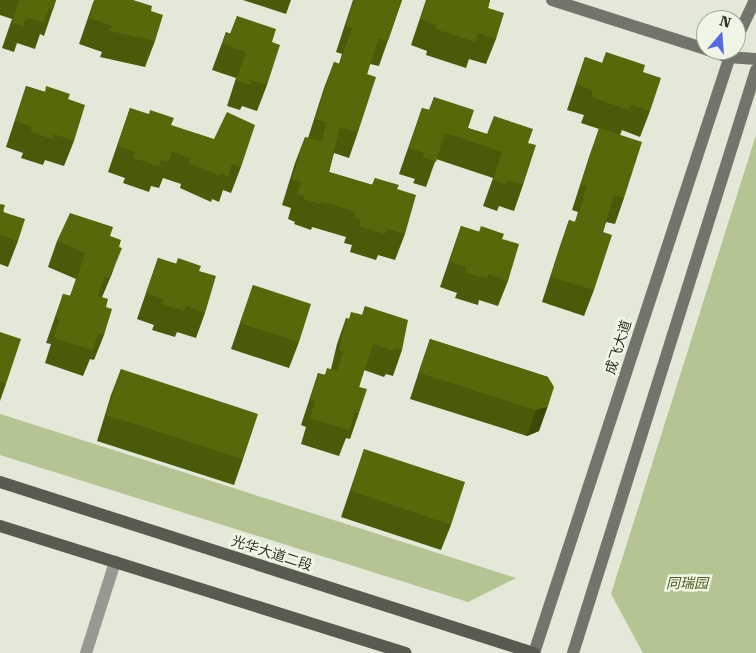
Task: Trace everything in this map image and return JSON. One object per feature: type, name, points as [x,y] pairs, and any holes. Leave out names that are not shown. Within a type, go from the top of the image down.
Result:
[{"type":"main road","points":[[552,0],[696,46]]},
{"type":"main road","points":[[746,19],[755,0]]},
{"type":"main road","name":"成飞大道","points":[[534,653],[728,60]]},
{"type":"main road","points":[[573,653],[756,70]]},
{"type":"main road","name":"光华大道二段","points":[[0,482],[534,653]]},
{"type":"main road","points":[[0,526],[406,653]]},
{"type":"street","points":[[86,653],[115,562]]},
{"type":"green space","name":"同瑞园","points":[[756,135],[756,653],[643,653],[611,594]]},
{"type":"green space","points":[[0,414],[516,578],[468,602],[0,455]]},
{"type":"building","points":[[19,0],[56,0],[53,10],[49,8],[44,23],[26,17],[23,26],[12,22]]},
{"type":"building","points":[[95,0],[133,0],[152,6],[151,11],[163,15],[155,41],[110,31],[112,26],[89,18]]},
{"type":"building","points":[[354,0],[402,0],[388,41],[379,38],[367,74],[376,77],[358,132],[340,127],[329,172],[373,185],[375,178],[399,185],[397,189],[416,195],[405,234],[387,229],[385,234],[359,226],[361,220],[354,217],[355,212],[321,201],[320,204],[303,199],[304,196],[297,194],[301,182],[292,179],[305,137],[321,142],[327,122],[315,119],[334,62],[340,64],[352,28],[346,26]]},
{"type":"building","points":[[427,0],[490,0],[488,8],[504,13],[496,39],[478,33],[475,42],[435,29],[436,25],[420,19]]},
{"type":"building","points":[[237,16],[276,29],[272,42],[280,45],[267,85],[251,80],[250,85],[236,80],[246,52],[222,44],[226,32],[231,34]]},
{"type":"building","points":[[606,52],[645,65],[643,72],[661,78],[650,111],[631,105],[629,110],[591,97],[593,90],[576,84],[585,57],[602,63]]},
{"type":"building","points":[[26,86],[45,92],[46,86],[70,94],[68,99],[85,105],[74,141],[54,134],[53,139],[30,132],[32,127],[15,121]]},
{"type":"building","points":[[434,97],[474,110],[468,128],[487,134],[494,116],[533,129],[528,143],[536,145],[523,185],[508,180],[506,185],[493,180],[502,152],[445,133],[436,162],[423,157],[424,153],[409,148],[422,108],[430,110]]},
{"type":"building","points":[[130,108],[149,114],[150,110],[174,118],[171,125],[214,139],[227,112],[255,125],[241,167],[232,164],[228,176],[221,173],[220,176],[189,163],[190,158],[172,152],[168,162],[161,160],[159,166],[133,158],[135,152],[117,146]]},
{"type":"building","points":[[599,128],[642,142],[624,198],[614,195],[603,232],[612,235],[594,290],[551,277],[569,220],[575,222],[580,209],[587,186],[581,184]]},
{"type":"building","points":[[0,204],[5,205],[3,212],[25,219],[18,241],[0,235]]},
{"type":"building","points":[[70,213],[113,227],[110,236],[121,240],[119,247],[122,248],[109,278],[104,277],[98,296],[108,299],[106,307],[112,309],[104,335],[98,333],[93,350],[54,338],[60,319],[56,317],[63,294],[71,296],[85,253],[57,241]]},
{"type":"building","points":[[461,226],[479,232],[481,226],[504,234],[502,239],[519,244],[508,281],[489,274],[487,279],[465,272],[466,267],[449,261]]},
{"type":"building","points":[[158,258],[176,264],[178,258],[201,266],[199,271],[216,276],[205,313],[186,306],[184,311],[162,304],[163,299],[146,293]]},
{"type":"building","points":[[253,285],[311,304],[299,342],[240,323]]},
{"type":"building","points":[[365,306],[408,320],[402,350],[395,348],[394,351],[373,344],[359,387],[367,389],[359,413],[355,412],[349,430],[310,418],[315,401],[310,399],[318,373],[325,375],[327,368],[337,371],[343,352],[339,351],[346,318],[349,319],[351,312],[363,315]]},
{"type":"building","points":[[0,332],[21,339],[6,384],[0,382]]},
{"type":"building","points":[[430,339],[548,377],[554,387],[548,406],[536,410],[419,373]]},
{"type":"building","points":[[121,369],[258,414],[243,459],[106,415]]},
{"type":"building","points":[[364,449],[465,482],[451,525],[351,491]]}]
